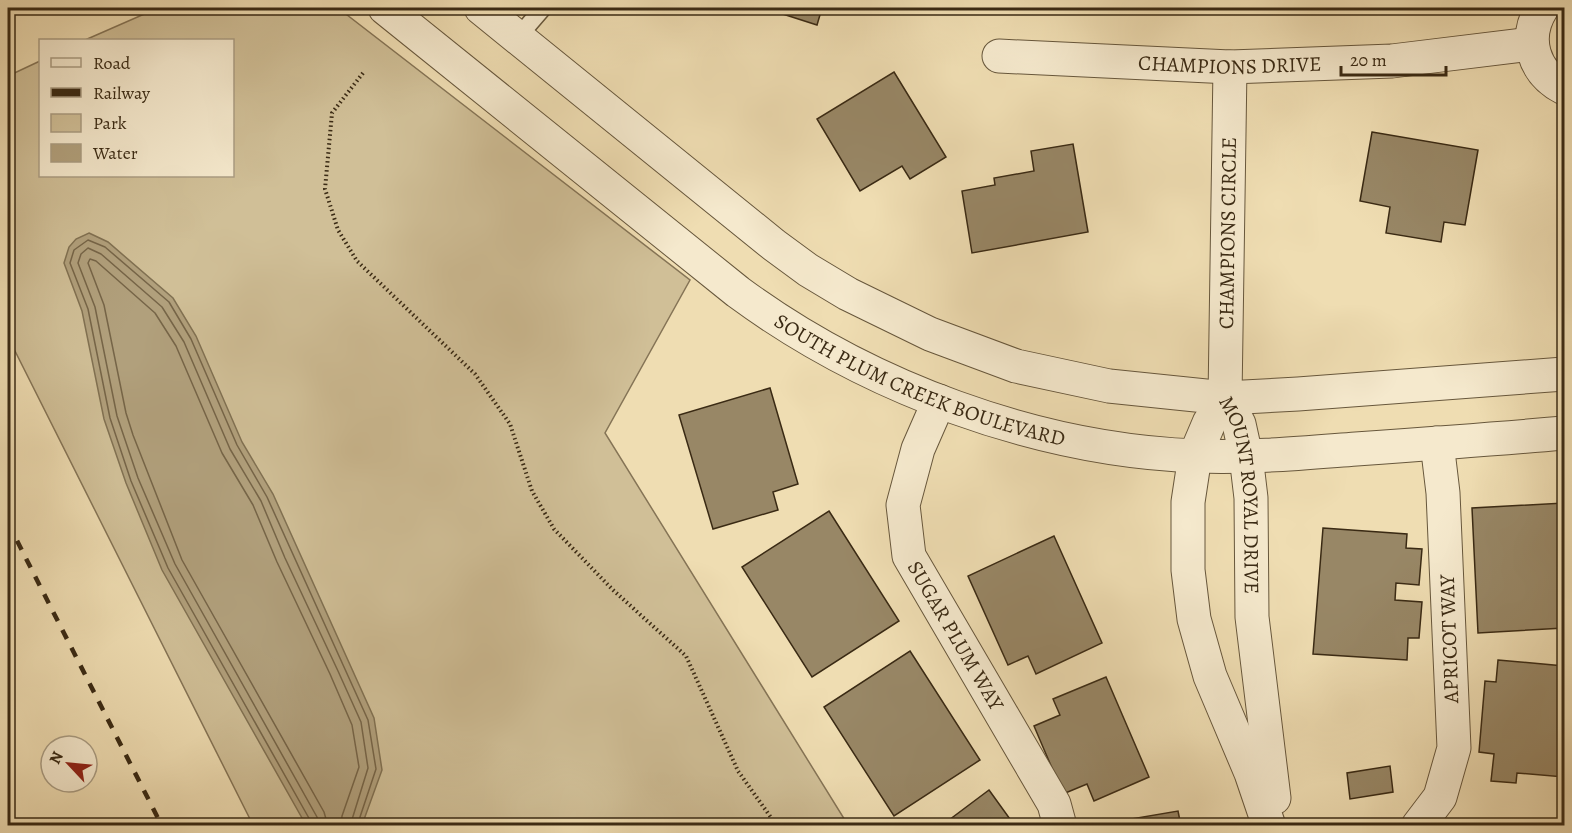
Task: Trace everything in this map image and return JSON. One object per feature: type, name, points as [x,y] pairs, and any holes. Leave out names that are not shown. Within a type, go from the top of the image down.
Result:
[{"type":"street","name":"SOUTH PLUM CREEK BOULEVARD","points":[[385,8],[738,292],[775,319],[868,370],[939,401],[1064,441],[1195,456],[1246,456],[1564,433]]},
{"type":"street","name":"SOUTH PLUM CREEK BOULEVARD","points":[[481,8],[808,270],[848,294],[930,334],[1016,366],[1109,386],[1224,398],[1564,374]]},
{"type":"street","points":[[1542,8],[1533,26],[1532,44],[1537,63],[1548,77],[1564,88]]},
{"type":"street","name":"CHAMPIONS DRIVE","points":[[999,56],[1230,67],[1392,61],[1532,44]]},
{"type":"street","name":"CHAMPIONS CIRCLE","points":[[1224,398],[1230,67]]},
{"type":"street","name":"MOUNT ROYAL DRIVE","points":[[1269,825],[1251,773],[1210,676],[1194,619],[1188,570],[1188,502],[1195,456],[1209,423],[1224,398],[1239,424],[1246,456],[1251,498],[1252,616],[1277,825]]},
{"type":"street","name":"SUGAR PLUM WAY","points":[[939,401],[918,449],[903,505],[909,556],[1054,804],[1060,825]]},
{"type":"street","name":"APRICOT WAY","points":[[1418,825],[1440,797],[1454,748],[1443,493],[1437,443]]},
{"type":"lane","points":[[518,37],[543,8]]},
{"type":"path","points":[[363,73],[332,113],[325,189],[338,230],[357,261],[475,374],[510,424],[532,490],[554,529],[613,590],[686,656],[738,771],[777,825]]},
{"type":"green space","points":[[158,8],[338,8],[690,280],[605,433],[848,825],[253,825],[8,337],[8,76],[39,61],[39,177],[234,177],[234,39],[87,39]]},
{"type":"water","points":[[89,233],[108,242],[173,298],[196,336],[242,442],[273,494],[374,718],[382,770],[362,825],[306,825],[162,570],[126,483],[104,419],[82,311],[64,263],[69,247],[76,239]]},
{"type":"building","points":[[764,8],[822,8],[817,25]]},
{"type":"building","points":[[894,72],[946,157],[910,179],[902,166],[860,191],[817,119]]},
{"type":"building","points":[[1372,132],[1478,150],[1465,225],[1444,222],[1441,242],[1386,233],[1390,207],[1360,201]]},
{"type":"building","points":[[1073,144],[1088,232],[972,253],[962,191],[995,185],[994,178],[1034,171],[1031,151]]},
{"type":"building","points":[[770,388],[798,484],[773,492],[778,510],[713,529],[679,415]]},
{"type":"building","points":[[1564,503],[1564,628],[1478,633],[1472,508]]},
{"type":"building","points":[[829,511],[899,621],[812,677],[742,567]]},
{"type":"building","points":[[1323,528],[1407,534],[1406,548],[1422,549],[1419,585],[1396,583],[1395,600],[1422,602],[1419,638],[1408,638],[1407,660],[1313,654]]},
{"type":"building","points":[[1054,536],[1102,643],[1036,674],[1028,656],[1008,665],[968,576]]},
{"type":"building","points":[[910,651],[980,760],[894,816],[824,707]]},
{"type":"building","points":[[1498,660],[1564,666],[1564,777],[1517,773],[1516,783],[1491,781],[1494,754],[1479,752],[1485,681],[1496,682]]},
{"type":"building","points":[[1106,677],[1149,777],[1094,801],[1087,784],[1063,794],[1034,726],[1060,715],[1053,699]]},
{"type":"building","points":[[1390,766],[1393,792],[1350,799],[1347,773]]},
{"type":"building","points":[[989,790],[1015,826],[941,826]]},
{"type":"building","points":[[1178,811],[1181,826],[1120,826],[1119,821]]},
{"type":"railway","points":[[8,523],[162,826]]}]
